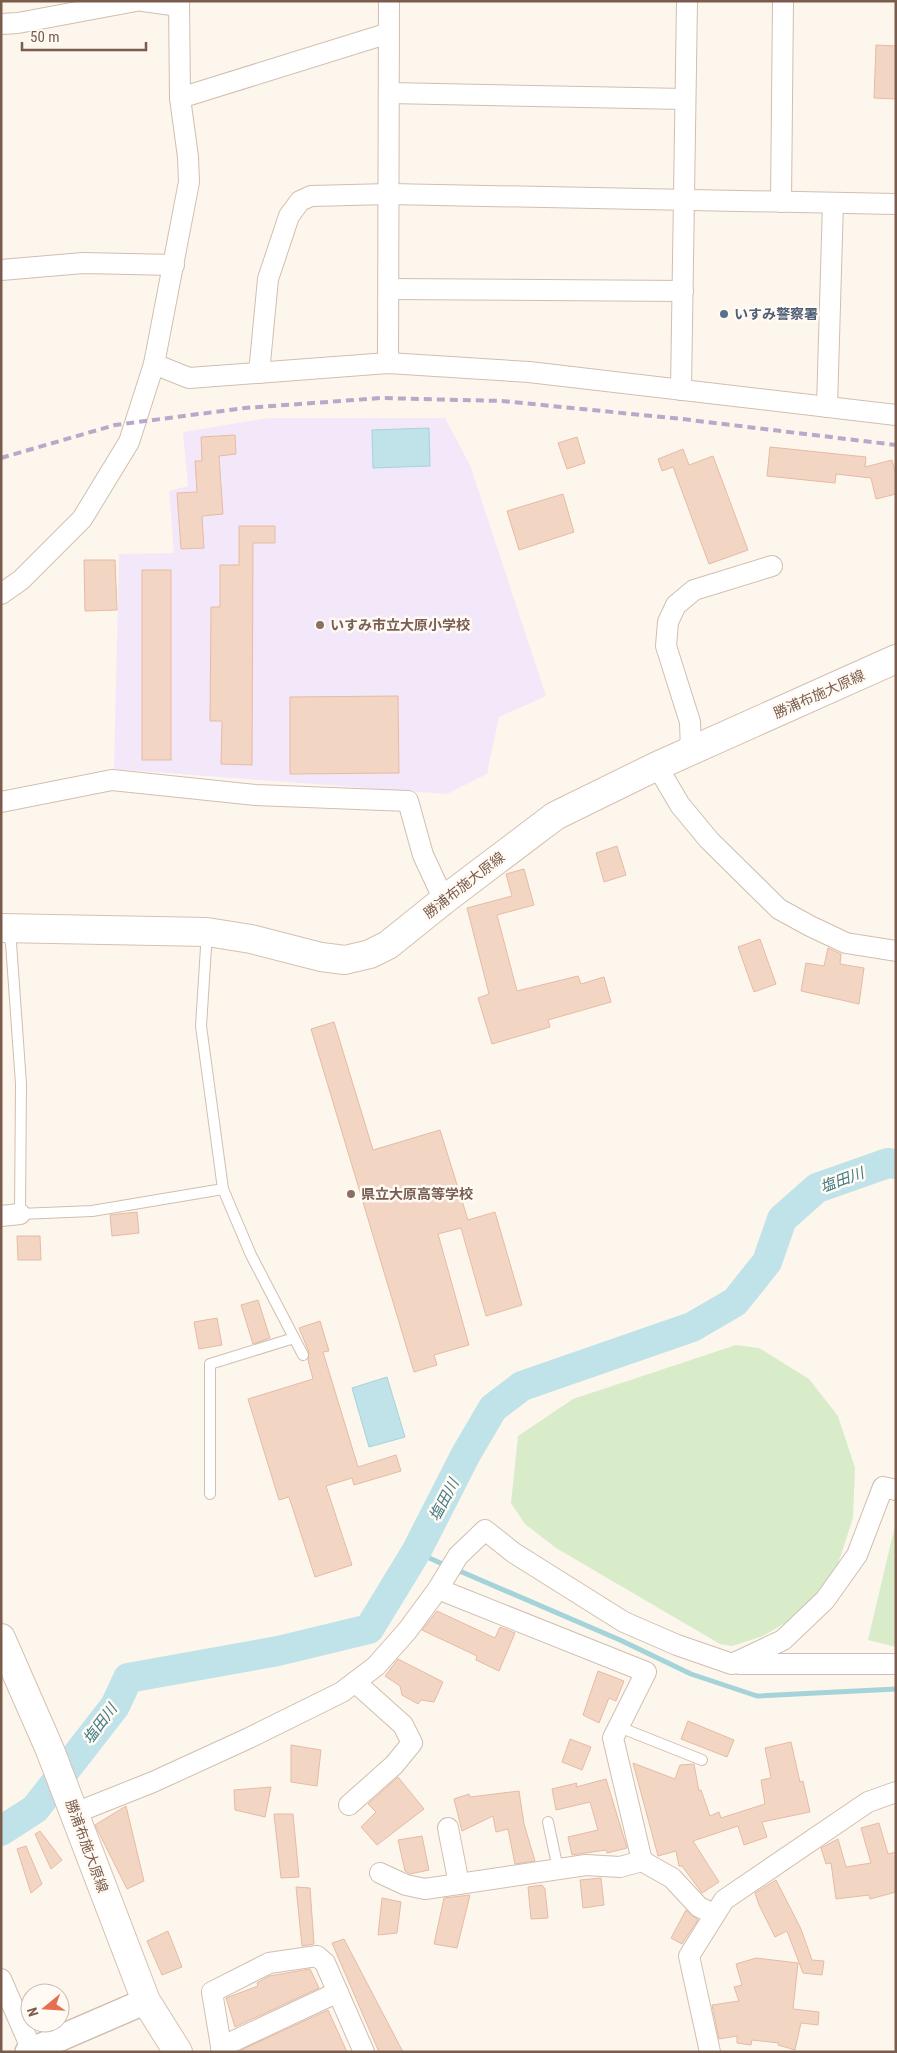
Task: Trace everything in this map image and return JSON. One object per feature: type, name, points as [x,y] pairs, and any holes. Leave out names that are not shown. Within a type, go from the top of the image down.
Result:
[{"type":"main road","name":"勝浦布施大原線","points":[[2,924],[207,932],[251,939],[321,957],[345,960],[370,954],[388,945],[555,816],[657,766],[896,659]]},
{"type":"main road","name":"勝浦布施大原線","points":[[1,1638],[73,1807],[146,2001],[178,2052]]},
{"type":"street","points":[[1,24],[18,23],[136,1]]},
{"type":"street","points":[[1,594],[20,580],[82,519],[129,442],[154,364],[189,182],[188,156],[180,98],[179,4],[143,1]]},
{"type":"street","points":[[388,363],[389,1]]},
{"type":"street","points":[[682,390],[687,1]]},
{"type":"street","points":[[781,202],[783,1]]},
{"type":"street","points":[[180,98],[389,32]]},
{"type":"street","points":[[389,93],[685,99]]},
{"type":"street","points":[[258,373],[268,279],[288,216],[300,201],[311,196],[389,194],[896,204]]},
{"type":"street","points":[[827,407],[833,203]]},
{"type":"street","points":[[1,270],[83,263],[174,265]]},
{"type":"street","points":[[389,289],[683,291]]},
{"type":"street","points":[[154,364],[189,378],[388,363],[529,372],[896,416]]},
{"type":"street","points":[[691,752],[690,722],[666,646],[668,622],[676,605],[694,590],[772,566]]},
{"type":"street","points":[[657,766],[680,806],[709,840],[779,909],[810,926],[846,942],[896,951]]},
{"type":"street","points":[[1,802],[112,780],[256,795],[408,801],[423,855],[444,900]]},
{"type":"street","points":[[732,1664],[783,1640],[825,1600],[857,1555],[883,1487],[896,1490]]},
{"type":"street","points":[[73,1807],[153,1782],[249,1738],[342,1692],[376,1666],[407,1631],[447,1575],[485,1530],[514,1553],[624,1622],[677,1646],[732,1664],[896,1664]]},
{"type":"street","points":[[447,1575],[646,1672],[613,1738],[642,1862]]},
{"type":"street","points":[[349,1805],[394,1766],[412,1744],[403,1725],[354,1682]]},
{"type":"street","points":[[710,2052],[689,1956],[724,1900],[868,1802],[896,1792]]},
{"type":"street","points":[[448,1828],[459,1884]]},
{"type":"street","points":[[380,1873],[406,1885],[425,1888],[586,1865],[620,1867],[642,1862],[672,1878],[699,1907],[714,1914]]},
{"type":"street","points":[[338,1992],[221,2050],[212,1992],[246,1973],[269,1963],[317,1956],[325,1963],[338,1992],[364,2052]]},
{"type":"street","points":[[1,1979],[30,2051],[146,2001]]},
{"type":"lane","points":[[2,924],[11,943],[21,1084],[11,1215],[92,1211],[223,1189]]},
{"type":"lane","points":[[207,932],[201,1026],[223,1189],[251,1254],[303,1355]]},
{"type":"lane","points":[[210,1494],[210,1364],[294,1338]]},
{"type":"lane","points":[[619,1727],[702,1760]]},
{"type":"lane","points":[[548,1822],[558,1869]]},
{"type":"shaded area","name":"いすみ市立大原小学校","points":[[269,418],[445,418],[470,465],[546,696],[499,717],[487,774],[447,794],[114,769],[119,554],[174,553],[169,491],[188,486],[183,432]]},
{"type":"green space","points":[[736,1345],[759,1348],[809,1379],[838,1416],[855,1468],[853,1518],[834,1576],[795,1617],[763,1636],[732,1646],[720,1644],[556,1548],[525,1524],[511,1503],[518,1436],[573,1399]]},
{"type":"green space","points":[[896,1521],[896,1647],[868,1640]]},
{"type":"water","points":[[429,428],[430,466],[373,468],[372,430]]},
{"type":"water","points":[[387,1377],[405,1437],[369,1447],[352,1388]]},
{"type":"building","points":[[876,45],[896,46],[896,99],[874,98]]},
{"type":"building","points":[[235,435],[236,454],[219,456],[223,514],[202,516],[204,548],[181,549],[177,493],[197,492],[195,461],[202,461],[201,437]]},
{"type":"building","points":[[577,437],[585,463],[567,469],[558,443]]},
{"type":"building","points":[[770,447],[866,457],[865,467],[892,460],[896,475],[896,494],[876,499],[871,478],[836,474],[835,483],[767,476]]},
{"type":"building","points":[[683,449],[689,465],[713,456],[748,550],[709,564],[673,467],[662,471],[658,459]]},
{"type":"building","points":[[563,494],[574,532],[519,550],[507,511]]},
{"type":"building","points":[[239,526],[275,526],[275,543],[253,543],[252,765],[221,764],[222,721],[210,721],[211,607],[220,607],[220,565],[239,565]]},
{"type":"building","points":[[84,560],[115,560],[117,610],[85,611]]},
{"type":"building","points":[[142,570],[171,570],[171,760],[142,760]]},
{"type":"building","points":[[398,696],[399,773],[290,774],[290,697]]},
{"type":"building","points":[[617,846],[626,875],[604,882],[596,853]]},
{"type":"building","points":[[524,869],[534,905],[497,915],[517,991],[578,976],[581,984],[604,977],[611,1002],[548,1020],[550,1027],[492,1044],[478,998],[489,994],[467,908],[512,896],[506,874]]},
{"type":"building","points":[[760,939],[776,984],[754,992],[738,947]]},
{"type":"building","points":[[828,948],[841,954],[840,964],[864,968],[859,1004],[801,991],[806,963],[824,966]]},
{"type":"building","points":[[334,1022],[373,1150],[440,1130],[468,1220],[495,1212],[522,1305],[486,1316],[461,1228],[438,1234],[469,1345],[434,1355],[437,1365],[414,1372],[311,1029]]},
{"type":"building","points":[[137,1212],[139,1233],[112,1236],[110,1215]]},
{"type":"building","points":[[17,1236],[40,1236],[41,1260],[18,1260]]},
{"type":"building","points":[[258,1300],[270,1338],[253,1344],[241,1305]]},
{"type":"building","points":[[217,1318],[222,1345],[199,1349],[194,1322]]},
{"type":"building","points":[[320,1321],[329,1351],[323,1352],[358,1467],[396,1455],[401,1471],[354,1485],[352,1478],[326,1486],[352,1565],[315,1577],[289,1497],[279,1500],[248,1399],[313,1379],[308,1360],[309,1352],[299,1328]]},
{"type":"building","points":[[437,1611],[495,1638],[500,1627],[515,1633],[499,1671],[476,1660],[477,1656],[422,1630]]},
{"type":"building","points":[[398,1659],[443,1682],[434,1702],[421,1700],[418,1704],[402,1695],[400,1686],[385,1676]]},
{"type":"building","points":[[598,1671],[624,1681],[616,1701],[609,1698],[599,1723],[583,1715]]},
{"type":"building","points":[[688,1721],[734,1740],[727,1757],[681,1739]]},
{"type":"building","points":[[570,1739],[591,1747],[582,1770],[562,1762]]},
{"type":"building","points":[[791,1742],[800,1782],[803,1781],[810,1812],[762,1822],[767,1837],[744,1845],[738,1826],[693,1841],[719,1882],[702,1893],[682,1866],[679,1866],[676,1851],[658,1856],[633,1763],[675,1779],[680,1765],[694,1764],[699,1791],[701,1790],[710,1816],[719,1812],[721,1818],[765,1804],[761,1780],[771,1778],[765,1748]]},
{"type":"building","points":[[291,1745],[321,1750],[317,1786],[291,1782]]},
{"type":"building","points":[[398,1777],[424,1809],[377,1845],[361,1827],[376,1812],[368,1804]]},
{"type":"building","points":[[606,1779],[627,1848],[607,1853],[606,1850],[572,1855],[568,1837],[598,1830],[590,1802],[556,1810],[552,1789],[577,1783],[576,1787]]},
{"type":"building","points":[[271,1787],[265,1817],[235,1810],[234,1790]]},
{"type":"building","points":[[519,1791],[524,1824],[535,1861],[515,1864],[508,1829],[496,1832],[493,1816],[462,1831],[454,1799],[469,1794],[470,1797]]},
{"type":"building","points":[[126,1806],[144,1881],[127,1889],[95,1825]]},
{"type":"building","points":[[274,1814],[293,1814],[299,1877],[281,1878]]},
{"type":"building","points":[[879,1823],[888,1854],[896,1852],[896,1892],[870,1899],[869,1895],[836,1899],[831,1863],[826,1864],[821,1848],[838,1839],[846,1867],[871,1863],[861,1828]]},
{"type":"building","points":[[40,1831],[62,1860],[51,1869],[35,1834]]},
{"type":"building","points":[[422,1836],[429,1870],[410,1874],[405,1871],[398,1840]]},
{"type":"building","points":[[26,1846],[42,1884],[31,1893],[17,1849]]},
{"type":"building","points":[[601,1878],[604,1905],[583,1908],[580,1880]]},
{"type":"building","points":[[776,1880],[801,1929],[812,1960],[824,1961],[822,1975],[803,1973],[787,1931],[775,1937],[759,1905],[755,1893]]},
{"type":"building","points":[[542,1885],[545,1889],[548,1918],[531,1919],[528,1887]]},
{"type":"building","points":[[296,1887],[310,1888],[314,1944],[302,1946]]},
{"type":"building","points":[[470,1895],[457,1948],[434,1944],[444,1898]]},
{"type":"building","points":[[382,1898],[401,1902],[397,1933],[378,1935]]},
{"type":"building","points":[[686,1910],[698,1920],[682,1944],[671,1938]]},
{"type":"building","points":[[168,1931],[182,1967],[162,1975],[147,1941]]},
{"type":"building","points":[[344,1939],[403,2052],[379,2052],[332,1943]]},
{"type":"building","points":[[756,1958],[798,1963],[793,2009],[819,2012],[818,2025],[801,2023],[795,2050],[778,2045],[779,2043],[752,2040],[751,2045],[737,2043],[737,2036],[719,2039],[712,2005],[739,2001],[734,1987],[742,1985],[736,1964]]},
{"type":"building","points":[[310,1969],[319,1988],[235,2027],[226,1998],[258,1986],[257,1983],[269,1976]]},
{"type":"building","points":[[328,2010],[347,2052],[242,2052],[241,2050]]},
{"type":"waterway","name":"塩田川","points":[[1,1831],[35,1809],[115,1706],[128,1678],[278,1651],[369,1629],[416,1552],[466,1454],[493,1408],[522,1386],[692,1327],[735,1302],[767,1262],[782,1219],[817,1188],[888,1163],[896,1164]]},
{"type":"waterway","points":[[416,1552],[447,1566]]},
{"type":"waterway","points":[[455,1569],[620,1640],[691,1674],[757,1696],[896,1689]]},
{"type":"railway","points":[[1,458],[115,425],[245,408],[381,398],[502,401],[682,419],[896,445]]},
{"type":"place","name":"いすみ警察署","points":[[724,314]]},
{"type":"place","name":"いすみ市立大原小学校","points":[[320,625]]},
{"type":"place","name":"県立大原高等学校","points":[[351,1194]]}]
